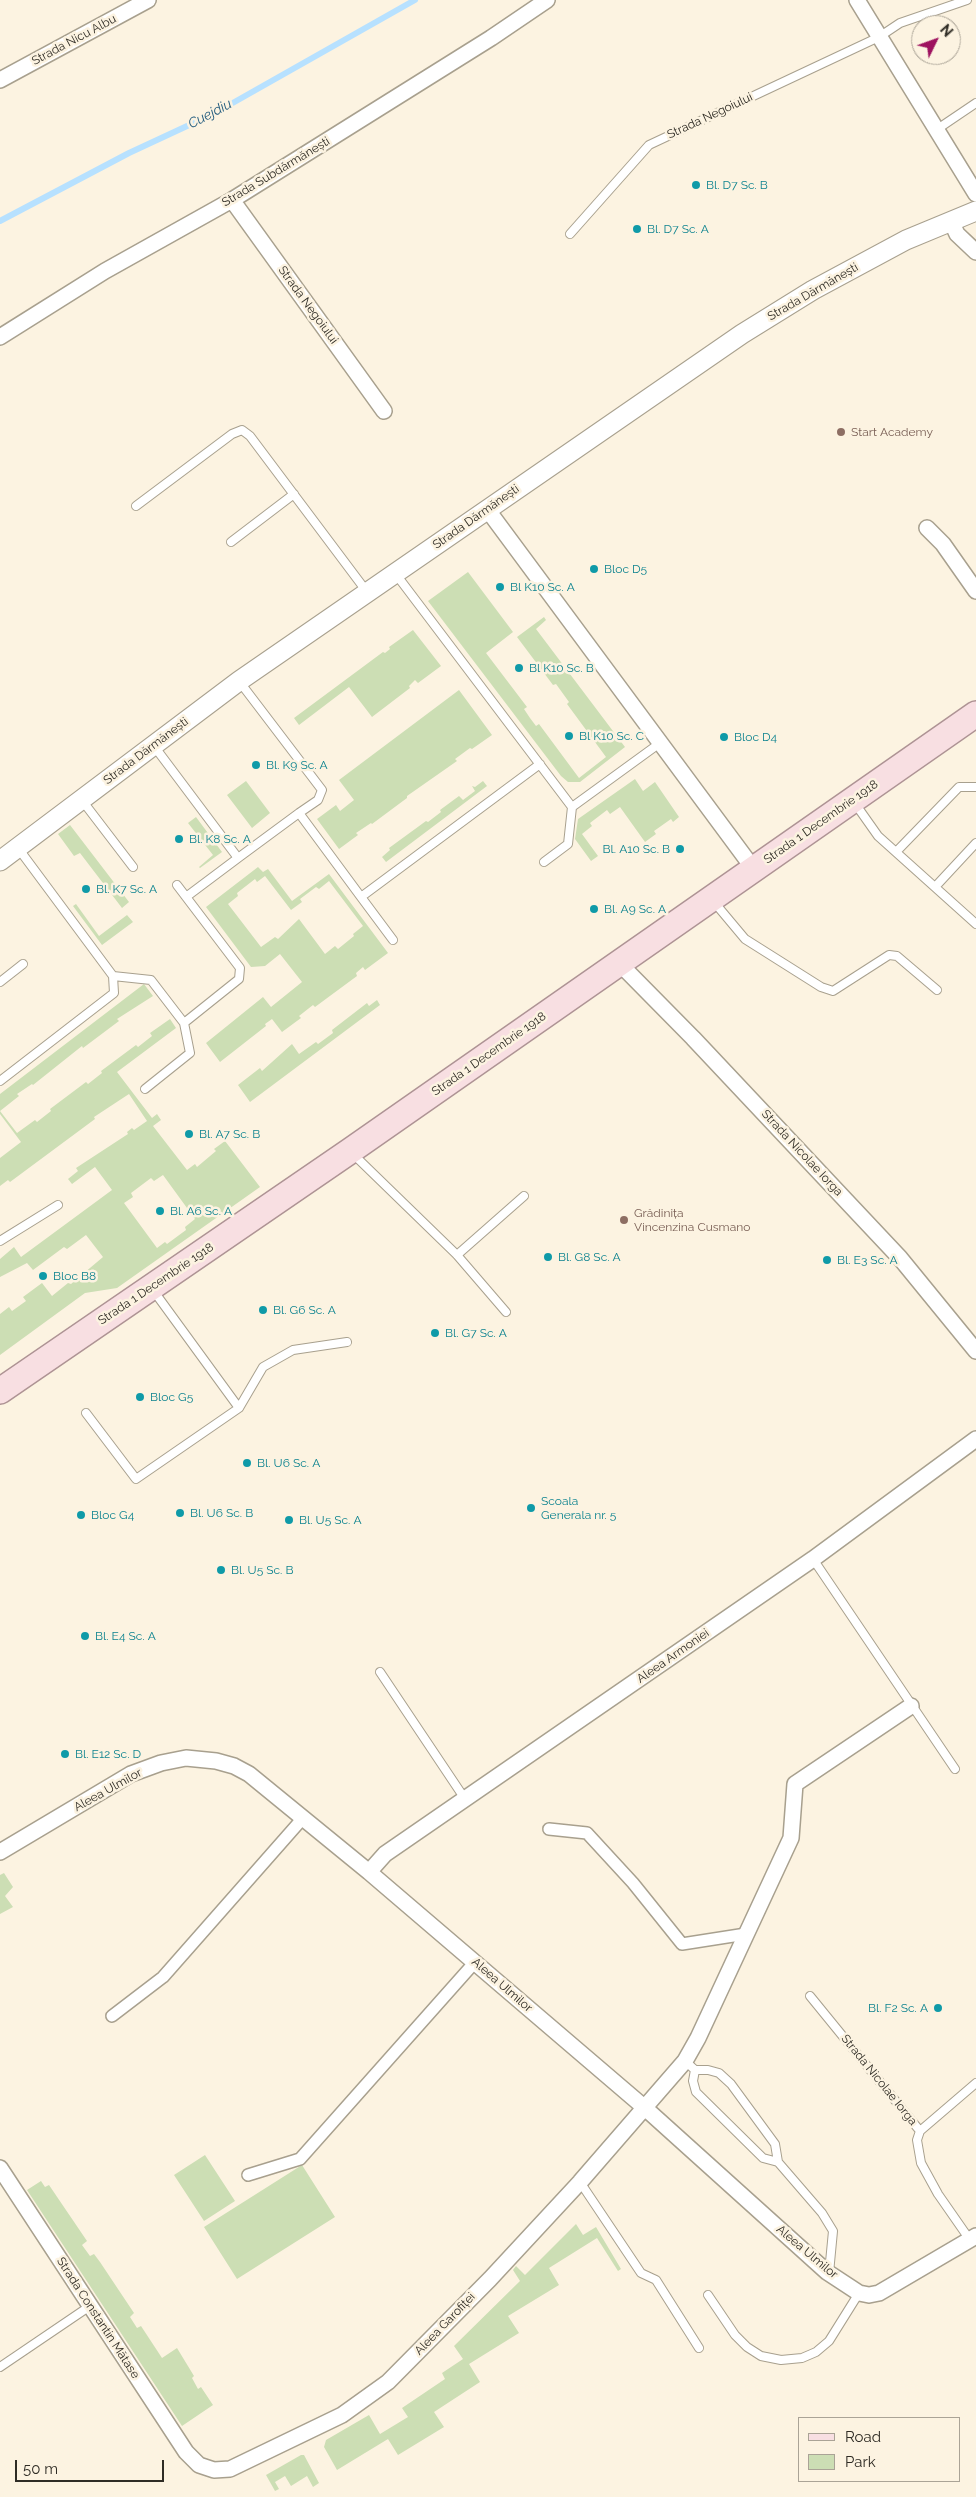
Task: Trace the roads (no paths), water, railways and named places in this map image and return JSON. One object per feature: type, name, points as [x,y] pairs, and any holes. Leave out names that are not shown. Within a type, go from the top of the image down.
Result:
[{"type":"main road","name":"Strada 1 Decembrie 1918","points":[[0,1391],[350,1151],[753,868],[974,717]]},
{"type":"street","name":"Strada Nicu Albu","points":[[0,80],[148,0]]},
{"type":"street","name":"Strada Subdărmănești","points":[[0,337],[105,271],[232,200],[491,38],[547,0]]},
{"type":"street","points":[[857,0],[976,194]]},
{"type":"street","name":"Strada Negoiului","points":[[232,200],[384,411]]},
{"type":"street","name":"Strada Dărmănești","points":[[0,861],[239,681],[742,334],[805,295],[906,240],[976,211]]},
{"type":"street","points":[[950,221],[957,234],[976,252]]},
{"type":"street","points":[[487,509],[753,868]]},
{"type":"street","points":[[927,528],[943,544],[976,591]]},
{"type":"street","name":"Strada Nicolae Iorga","points":[[619,963],[693,1038],[900,1258],[976,1350]]},
{"type":"street","name":"Aleea Armoniei","points":[[369,1872],[386,1854],[813,1559],[976,1439]]},
{"type":"street","name":"Aleea Garofiței","points":[[199,2465],[214,2470],[230,2468],[342,2415],[388,2382],[580,2182],[645,2108],[690,2065],[698,2038],[791,1838],[795,1784],[911,1706]]},
{"type":"street","name":"Aleea Ulmilor","points":[[0,1852],[131,1774],[161,1763],[186,1758],[209,1760],[234,1766],[249,1774],[369,1872],[645,2108],[829,2273],[859,2293]]},
{"type":"street","points":[[112,2016],[163,1977],[303,1818]]},
{"type":"street","points":[[549,1829],[587,1833],[632,1883],[682,1944],[746,1934]]},
{"type":"street","points":[[248,2175],[300,2160],[474,1962]]},
{"type":"street","name":"Strada Constantin Mătase","points":[[0,2168],[186,2452],[199,2465]]},
{"type":"street","points":[[859,2293],[869,2295],[879,2293],[973,2238]]},
{"type":"lane","name":"Strada Negoiului","points":[[570,234],[649,145],[879,37],[900,23],[966,0]]},
{"type":"lane","points":[[936,130],[976,103]]},
{"type":"lane","points":[[136,506],[232,434],[242,430],[250,436],[367,592]]},
{"type":"lane","points":[[231,542],[294,494]]},
{"type":"lane","points":[[395,573],[572,807],[568,844],[544,862]]},
{"type":"lane","points":[[186,897],[318,800],[322,790],[239,681]]},
{"type":"lane","points":[[572,807],[660,743]]},
{"type":"lane","points":[[153,745],[238,858]]},
{"type":"lane","points":[[361,897],[540,764]]},
{"type":"lane","points":[[896,852],[959,788],[976,787]]},
{"type":"lane","points":[[81,799],[133,867]]},
{"type":"lane","points":[[852,800],[878,836],[976,924]]},
{"type":"lane","points":[[298,813],[393,940]]},
{"type":"lane","points":[[935,887],[976,843]]},
{"type":"lane","points":[[0,1081],[114,993],[113,976],[17,848]]},
{"type":"lane","points":[[177,886],[240,968],[239,979],[184,1023]]},
{"type":"lane","points":[[711,898],[745,939],[821,987],[833,991],[889,955],[897,956],[937,990]]},
{"type":"lane","points":[[0,982],[23,964]]},
{"type":"lane","points":[[113,976],[151,980],[184,1023],[190,1053],[145,1089]]},
{"type":"lane","points":[[350,1151],[457,1255],[506,1312]]},
{"type":"lane","points":[[457,1255],[524,1196]]},
{"type":"lane","points":[[0,1241],[58,1205]]},
{"type":"lane","points":[[151,1287],[239,1408]]},
{"type":"lane","points":[[86,1413],[136,1479],[239,1408],[263,1367],[293,1350],[346,1342]]},
{"type":"lane","points":[[813,1559],[911,1706],[956,1769]]},
{"type":"lane","points":[[380,1672],[466,1799]]},
{"type":"lane","name":"Strada Nicolae Iorga","points":[[810,1996],[920,2131],[976,2083]]},
{"type":"lane","points":[[778,2162],[763,2158],[696,2092],[690,2065],[719,2073],[731,2084],[775,2144],[778,2162],[822,2213],[834,2231],[829,2273]]},
{"type":"lane","points":[[920,2131],[917,2140],[921,2163],[938,2194],[973,2238]]},
{"type":"lane","points":[[580,2182],[641,2273],[656,2280],[699,2348]]},
{"type":"lane","points":[[708,2295],[735,2335],[747,2347],[761,2356],[781,2360],[802,2358],[816,2352],[829,2341],[859,2293]]},
{"type":"lane","points":[[0,2367],[90,2306]]},
{"type":"waterway","name":"Cuejdiu","points":[[0,221],[129,153],[215,113],[415,0]]},
{"type":"place","name":"Bl. D7 Sc. B","points":[[696,185]]},
{"type":"place","name":"Bl. D7 Sc. A","points":[[637,229]]},
{"type":"place","name":"Start Academy","points":[[841,432]]},
{"type":"place","name":"Bloc D5","points":[[594,569]]},
{"type":"place","name":"Bl K10 Sc. A","points":[[500,587]]},
{"type":"place","name":"Bl K10 Sc. B","points":[[519,668]]},
{"type":"place","name":"Bl K10 Sc. C","points":[[569,736]]},
{"type":"place","name":"Bloc D4","points":[[724,737]]},
{"type":"place","name":"Bl. K9 Sc. A","points":[[256,765]]},
{"type":"place","name":"Bl. K8 Sc. A","points":[[179,839]]},
{"type":"place","name":"Bl. A10 Sc. B","points":[[680,849]]},
{"type":"place","name":"Bl. K7 Sc. A","points":[[86,889]]},
{"type":"place","name":"Bl. A9 Sc. A","points":[[594,909]]},
{"type":"place","name":"Bl. A7 Sc. B","points":[[189,1134]]},
{"type":"place","name":"Bl. A6 Sc. A","points":[[160,1211]]},
{"type":"place","name":"Grădinița Vincenzina Cusmano","points":[[624,1220]]},
{"type":"place","name":"Bl. G8 Sc. A","points":[[548,1257]]},
{"type":"place","name":"Bl. E3 Sc. A","points":[[827,1260]]},
{"type":"place","name":"Bloc B8","points":[[43,1276]]},
{"type":"place","name":"Bl. G6 Sc. A","points":[[263,1310]]},
{"type":"place","name":"Bl. G7 Sc. A","points":[[435,1333]]},
{"type":"place","name":"Bloc G5","points":[[140,1397]]},
{"type":"place","name":"Bl. U6 Sc. A","points":[[247,1463]]},
{"type":"place","name":"Scoala Generala nr. 5","points":[[531,1508]]},
{"type":"place","name":"Bl. U6 Sc. B","points":[[180,1513]]},
{"type":"place","name":"Bloc G4","points":[[81,1515]]},
{"type":"place","name":"Bl. U5 Sc. A","points":[[289,1520]]},
{"type":"place","name":"Bl. U5 Sc. B","points":[[221,1570]]},
{"type":"place","name":"Bl. E4 Sc. A","points":[[85,1636]]},
{"type":"place","name":"Bl. E12 Sc. D","points":[[65,1754]]},
{"type":"place","name":"Bl. F2 Sc. A","points":[[938,2008]]}]
